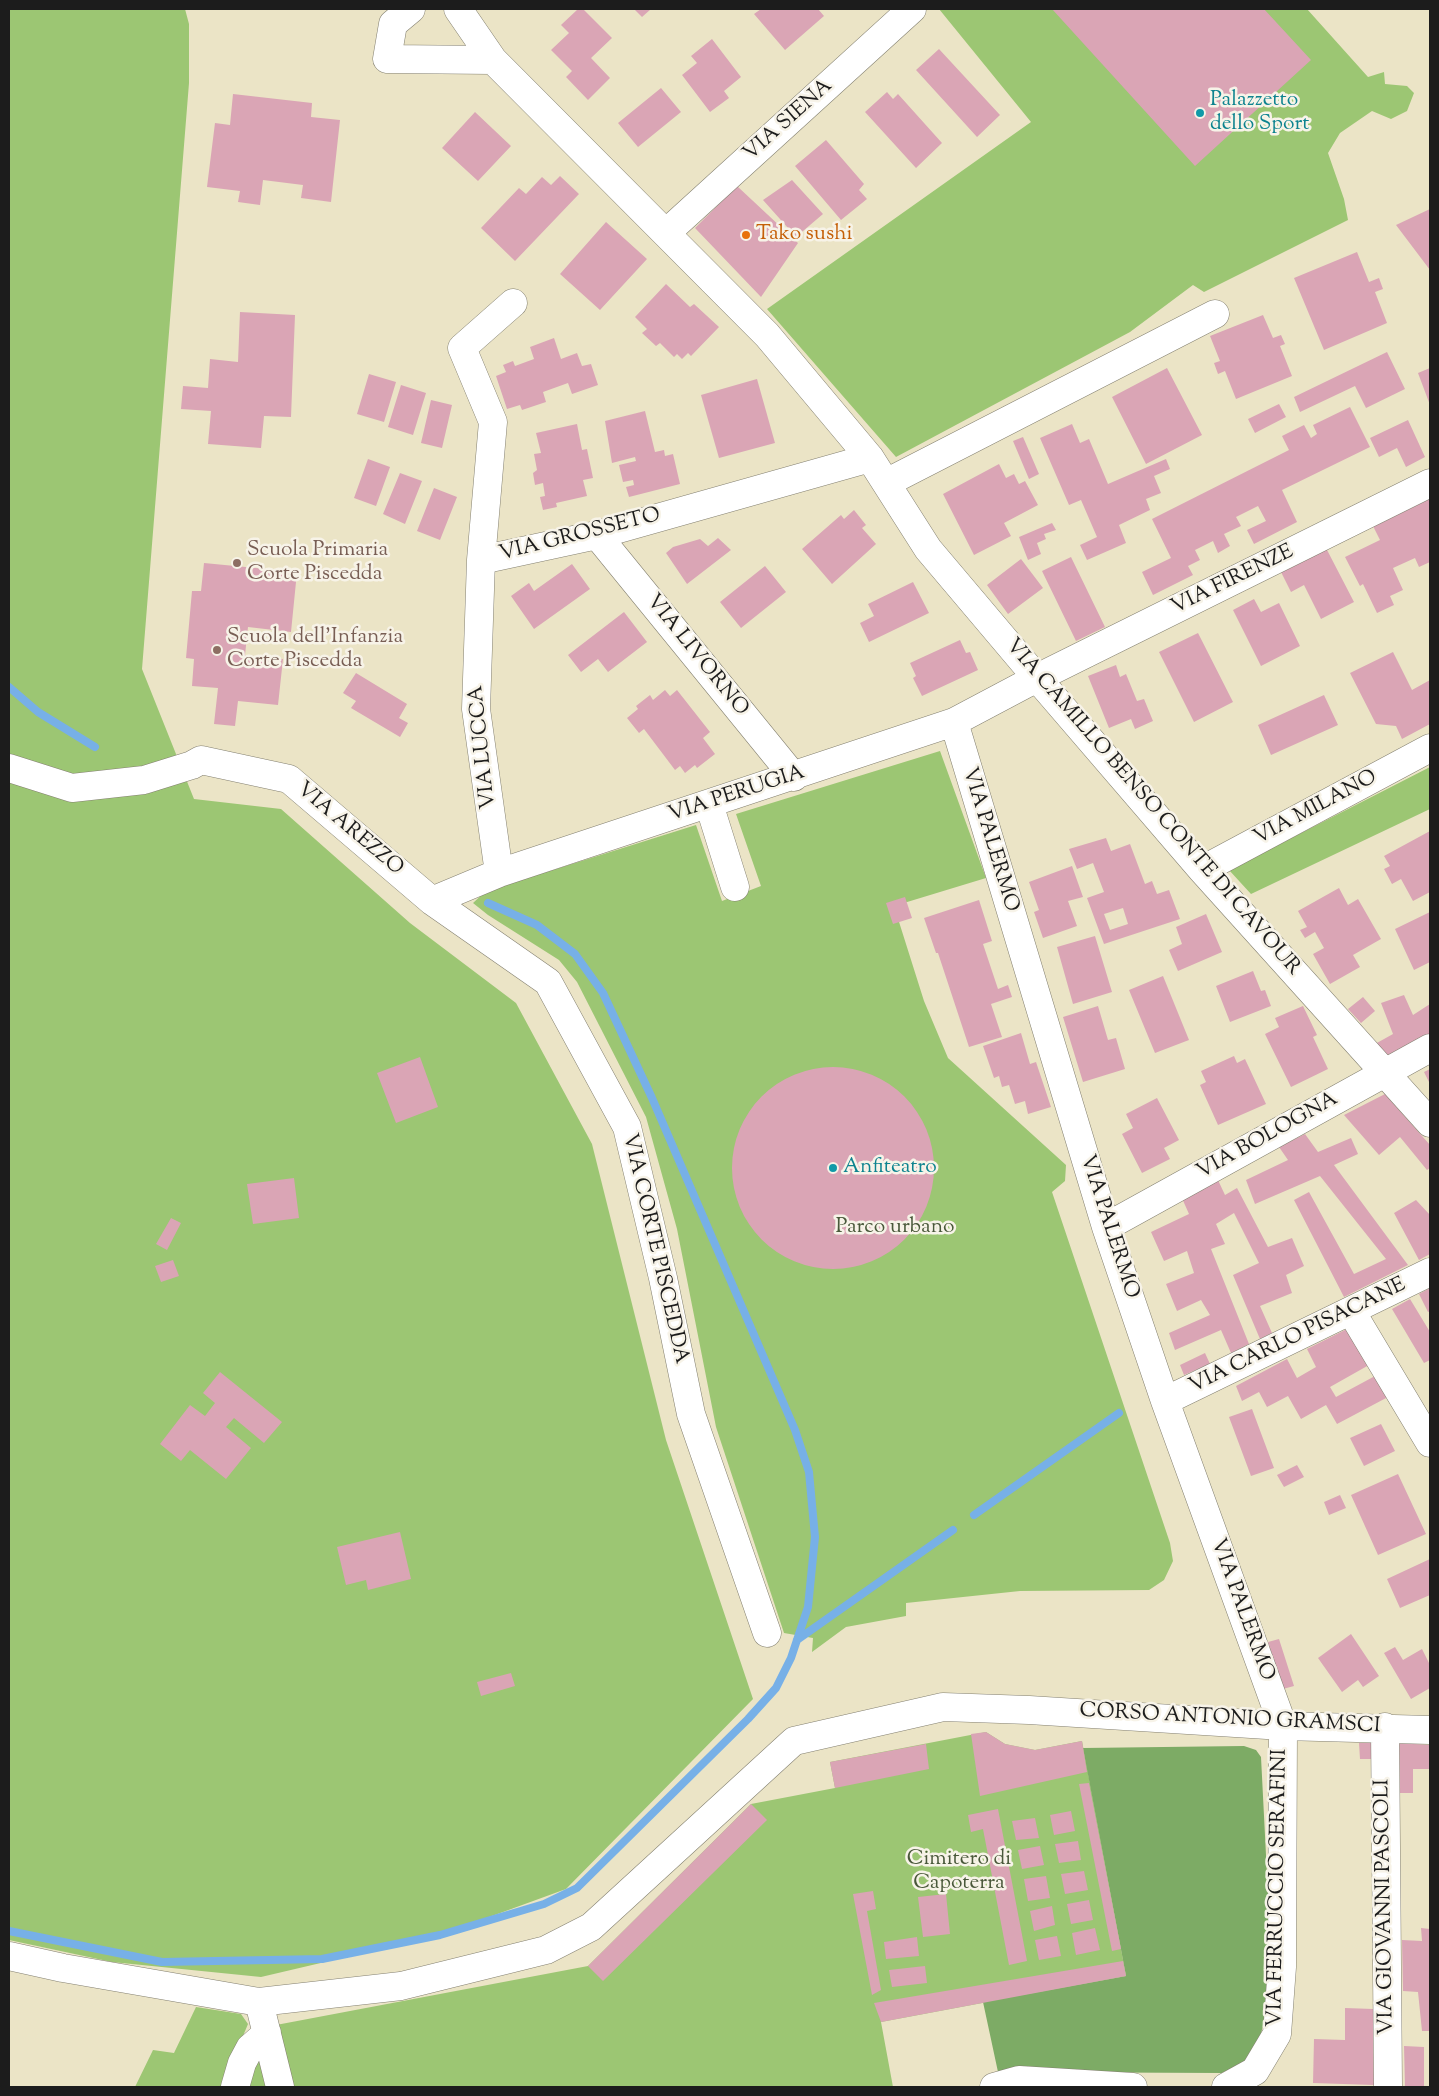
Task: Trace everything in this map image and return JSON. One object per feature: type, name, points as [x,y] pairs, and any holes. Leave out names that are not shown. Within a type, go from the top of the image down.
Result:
[{"type":"street","points":[[411,9],[393,24],[387,59],[493,60]]},
{"type":"street","name":"VIA CAMILLO BENSO CONTE DI CAVOUR","points":[[458,9],[493,60],[767,335],[870,458],[928,549],[1202,870],[1386,1072],[1430,1124]]},
{"type":"street","name":"VIA SIENA","points":[[666,233],[912,9]]},
{"type":"street","name":"VIA GROSSETO","points":[[513,303],[462,348],[492,422],[481,560],[597,535],[870,458]]},
{"type":"street","points":[[886,483],[1215,314]]},
{"type":"street","name":"VIA FIRENZE","points":[[1037,678],[1430,483]]},
{"type":"street","name":"VIA LIVORNO","points":[[597,535],[794,777]]},
{"type":"street","name":"VIA LUCCA","points":[[481,560],[476,709],[499,873]]},
{"type":"street","name":"VIA PERUGIA","points":[[432,901],[499,873],[794,777],[954,722],[1037,678]]},
{"type":"street","name":"VIA PALERMO","points":[[954,722],[1106,1227],[1165,1401],[1283,1726]]},
{"type":"street","name":"VIA MILANO","points":[[1202,870],[1430,748]]},
{"type":"street","name":"VIA AREZZO","points":[[9,768],[72,788],[144,780],[192,765],[200,760],[289,779],[432,901]]},
{"type":"street","points":[[708,804],[735,886]]},
{"type":"street","name":"VIA CORTE PISCEDDA","points":[[432,901],[548,982],[627,1127],[663,1278],[691,1414],[767,1633]]},
{"type":"street","name":"VIA BOLOGNA","points":[[1106,1227],[1430,1048]]},
{"type":"street","name":"VIA CARLO PISACANE","points":[[1165,1401],[1430,1272]]},
{"type":"street","points":[[1352,1311],[1430,1443]]},
{"type":"street","name":"CORSO ANTONIO GRAMSCI","points":[[9,1956],[63,1968],[259,2002],[401,1986],[546,1950],[591,1927],[794,1741],[943,1707],[1029,1710],[1283,1726],[1430,1730]]},
{"type":"street","name":"VIA FERRUCCIO SERAFINI","points":[[1226,2087],[1255,2071],[1277,2034],[1282,1967],[1283,1726]]},
{"type":"street","name":"VIA GIOVANNI PASCOLI","points":[[1385,1728],[1388,2087]]},
{"type":"street","points":[[259,2002],[280,2087]]},
{"type":"street","points":[[235,2087],[242,2063],[250,2048],[267,2033]]},
{"type":"street","points":[[994,2087],[1019,2080],[1133,2087]]},
{"type":"green space","points":[[9,9],[185,9],[189,24],[189,83],[142,669],[194,799],[281,809],[410,923],[516,1003],[592,1144],[666,1440],[753,1699],[566,1889],[440,1935],[261,1977],[112,1962],[9,1940]]},
{"type":"green space","points":[[939,9],[1307,9],[1368,77],[1384,72],[1385,84],[1407,86],[1414,93],[1407,111],[1391,119],[1372,111],[1340,133],[1328,153],[1344,199],[1348,220],[1204,292],[1193,285],[1130,332],[896,457],[767,309],[1031,122]]},
{"type":"green space","name":"Parco urbano","points":[[940,751],[986,878],[894,906],[924,1001],[948,1058],[1066,1165],[1065,1181],[1052,1192],[1170,1543],[1173,1561],[1164,1580],[1149,1590],[1020,1591],[906,1603],[906,1616],[846,1627],[812,1652],[813,1638],[784,1633],[716,1427],[677,1229],[646,1117],[577,982],[559,960],[488,915],[473,903],[486,891],[696,825],[722,901],[761,886],[736,814]]},
{"type":"green space","points":[[1430,767],[1430,809],[1251,894],[1229,870]]},
{"type":"green space","name":"Cimitero di Capoterra","points":[[986,1732],[1005,1744],[1035,1750],[1082,1741],[1126,1976],[881,2022],[893,2087],[288,2087],[276,2025],[588,1966],[751,1804],[835,1788],[830,1762]]},
{"type":"green space","points":[[1244,1746],[1256,1750],[1261,1757],[1272,1973],[1266,2013],[1259,2042],[1244,2062],[1222,2073],[998,2072],[983,2002],[1126,1976],[1083,1748]]},
{"type":"green space","points":[[196,2007],[241,2014],[248,2024],[235,2055],[267,2057],[272,2087],[135,2087],[153,2050],[174,2053]]},
{"type":"building","points":[[578,9],[583,9],[612,38],[591,58],[610,78],[588,100],[566,77],[572,71],[551,50],[569,33],[561,25]]},
{"type":"building","points":[[634,9],[651,9],[642,17]]},
{"type":"building","points":[[761,9],[818,9],[824,16],[785,50],[754,14]]},
{"type":"building","name":"Palazzetto dello Sport","points":[[1052,9],[1264,9],[1311,60],[1195,166]]},
{"type":"building","points":[[712,39],[741,77],[724,91],[729,98],[710,112],[682,75],[697,63],[691,56]]},
{"type":"building","points":[[939,49],[1000,115],[977,137],[916,70]]},
{"type":"building","points":[[661,88],[681,112],[638,147],[618,123]]},
{"type":"building","points":[[887,92],[893,99],[898,94],[942,143],[916,168],[865,112]]},
{"type":"building","points":[[233,94],[312,103],[311,117],[340,120],[331,202],[301,198],[303,185],[263,180],[260,205],[238,202],[240,191],[207,187],[215,123],[230,125]]},
{"type":"building","points":[[475,112],[511,146],[478,181],[442,148]]},
{"type":"building","points":[[826,140],[864,184],[859,190],[867,199],[841,220],[795,166]]},
{"type":"building","points":[[560,176],[579,194],[515,261],[481,228],[519,188],[526,194],[542,177],[551,185]]},
{"type":"building","points":[[792,180],[823,214],[796,237],[763,200]]},
{"type":"building","name":"Tako sushi","points":[[737,186],[798,243],[761,297],[695,228]]},
{"type":"building","points":[[1430,209],[1430,270],[1396,225]]},
{"type":"building","points":[[606,222],[647,259],[600,310],[560,274]]},
{"type":"building","points":[[1357,252],[1369,282],[1379,278],[1383,289],[1375,292],[1387,323],[1324,350],[1294,278]]},
{"type":"building","points":[[666,284],[690,307],[694,304],[719,327],[691,356],[688,353],[682,359],[677,354],[674,357],[660,343],[656,346],[642,333],[647,329],[635,317]]},
{"type":"building","points":[[240,312],[295,315],[291,417],[264,416],[261,448],[208,444],[211,411],[181,409],[183,386],[208,388],[210,359],[238,362]]},
{"type":"building","points":[[1263,315],[1273,338],[1281,335],[1285,344],[1280,346],[1292,376],[1236,399],[1225,371],[1218,374],[1214,363],[1220,361],[1210,336]]},
{"type":"building","points":[[554,338],[561,359],[577,353],[582,366],[591,364],[598,385],[572,394],[568,383],[543,392],[546,402],[522,410],[520,405],[507,409],[496,376],[506,372],[503,365],[513,361],[515,366],[534,359],[530,347]]},
{"type":"building","points":[[1387,352],[1405,389],[1366,408],[1355,386],[1300,412],[1294,397]]},
{"type":"building","points":[[1167,368],[1202,435],[1146,464],[1112,397]]},
{"type":"building","points":[[1430,368],[1430,405],[1418,373]]},
{"type":"building","points":[[369,374],[396,382],[384,422],[357,414]]},
{"type":"building","points":[[757,379],[775,443],[719,458],[701,395]]},
{"type":"building","points":[[401,385],[426,393],[413,435],[388,427]]},
{"type":"building","points":[[431,400],[452,405],[442,448],[421,443]]},
{"type":"building","points":[[1279,404],[1286,417],[1255,433],[1248,419]]},
{"type":"building","points":[[1350,407],[1370,447],[1282,490],[1297,522],[1254,544],[1247,530],[1266,521],[1258,506],[1236,517],[1241,526],[1224,534],[1230,546],[1218,553],[1213,541],[1195,550],[1200,560],[1188,566],[1193,575],[1153,595],[1142,572],[1171,558],[1152,519],[1289,450],[1282,436],[1304,425],[1311,438],[1317,434],[1313,425]]},
{"type":"building","points":[[645,411],[655,452],[664,450],[665,456],[673,454],[680,484],[629,497],[626,487],[634,485],[633,480],[623,482],[619,465],[636,461],[635,457],[612,463],[605,421]]},
{"type":"building","points":[[1408,420],[1425,457],[1406,467],[1397,448],[1379,457],[1370,438]]},
{"type":"building","points":[[577,424],[582,450],[587,449],[593,478],[583,480],[587,496],[556,503],[557,507],[543,510],[540,497],[545,496],[543,483],[535,485],[533,473],[537,470],[534,454],[541,453],[536,433]]},
{"type":"building","points":[[1072,424],[1080,443],[1089,439],[1108,484],[1166,459],[1170,469],[1154,476],[1161,493],[1146,499],[1150,510],[1119,525],[1126,543],[1087,560],[1080,545],[1097,537],[1081,500],[1069,505],[1040,438]]},
{"type":"building","points":[[1023,437],[1039,474],[1029,479],[1013,441]]},
{"type":"building","points":[[368,459],[390,467],[376,506],[354,498]]},
{"type":"building","points":[[999,464],[1006,478],[1014,474],[1019,484],[1025,481],[1038,505],[1004,523],[1011,536],[974,555],[943,494]]},
{"type":"building","points":[[400,473],[422,481],[405,524],[383,514]]},
{"type":"building","points":[[434,488],[457,497],[440,540],[417,531]]},
{"type":"building","points":[[1430,496],[1430,562],[1419,567],[1415,558],[1393,568],[1403,590],[1390,596],[1394,605],[1377,613],[1363,584],[1360,586],[1345,557],[1380,540],[1372,524]]},
{"type":"building","points":[[854,510],[866,525],[862,528],[876,544],[832,584],[802,549],[841,515],[844,519]]},
{"type":"building","points":[[1052,523],[1056,530],[1044,534],[1046,539],[1037,543],[1041,554],[1028,560],[1019,537]]},
{"type":"building","points":[[718,538],[731,550],[687,584],[666,553],[673,547],[700,539],[708,546]]},
{"type":"building","points":[[1326,548],[1354,602],[1321,619],[1304,585],[1291,592],[1280,570]]},
{"type":"building","points":[[1071,557],[1105,627],[1076,641],[1042,571]]},
{"type":"building","points":[[1021,559],[1043,588],[1008,614],[987,585]]},
{"type":"building","points":[[204,563],[297,572],[291,632],[248,627],[245,655],[283,659],[278,705],[238,701],[235,726],[214,724],[218,688],[192,686],[194,659],[186,658],[192,591],[201,591]]},
{"type":"building","points":[[572,564],[590,589],[534,629],[511,596],[529,583],[534,591]]},
{"type":"building","points":[[765,566],[786,592],[741,628],[720,602]]},
{"type":"building","points":[[913,582],[929,613],[869,642],[860,623],[874,616],[868,604]]},
{"type":"building","points":[[1254,599],[1261,612],[1279,603],[1300,646],[1261,666],[1233,610]]},
{"type":"building","points":[[624,612],[647,642],[608,672],[598,659],[581,672],[568,655]]},
{"type":"building","points":[[1198,633],[1233,702],[1194,722],[1159,652]]},
{"type":"building","points":[[960,640],[966,653],[970,652],[978,670],[922,696],[913,678],[916,676],[910,663]]},
{"type":"building","points":[[1393,652],[1412,690],[1430,680],[1430,724],[1402,739],[1396,726],[1376,724],[1350,673]]},
{"type":"building","points":[[1116,665],[1120,677],[1126,674],[1137,701],[1144,699],[1153,721],[1135,729],[1131,719],[1109,728],[1088,676]]},
{"type":"building","points":[[356,673],[407,704],[399,718],[408,723],[400,737],[351,708],[356,701],[343,693]]},
{"type":"building","points":[[665,690],[670,696],[677,690],[710,732],[703,738],[715,754],[697,768],[695,765],[685,773],[680,766],[675,770],[644,729],[639,733],[627,718],[638,709],[636,706],[650,695],[653,700]]},
{"type":"building","points":[[1324,695],[1338,725],[1271,755],[1258,725]]},
{"type":"building","points":[[1430,831],[1430,892],[1413,901],[1401,879],[1392,884],[1384,869],[1390,866],[1384,856]]},
{"type":"building","points":[[1106,838],[1111,851],[1130,844],[1145,884],[1152,881],[1157,894],[1169,890],[1180,919],[1104,944],[1087,898],[1104,892],[1093,863],[1077,869],[1069,849]],"holes":[[[1123,908],[1128,924],[1110,930],[1104,914]]]},
{"type":"building","points":[[1072,866],[1083,897],[1068,901],[1077,926],[1043,938],[1034,912],[1039,910],[1029,882]]},
{"type":"building","points":[[1339,888],[1348,905],[1358,899],[1381,939],[1353,955],[1360,967],[1330,984],[1313,954],[1324,948],[1315,932],[1305,938],[1300,930],[1307,927],[1298,911]]},
{"type":"building","points":[[905,897],[912,918],[893,924],[886,903]]},
{"type":"building","points":[[979,900],[992,941],[983,944],[998,989],[1008,985],[1012,997],[991,1004],[1002,1037],[969,1047],[938,953],[936,953],[924,918]]},
{"type":"building","points":[[1430,912],[1430,962],[1414,970],[1395,929]]},
{"type":"building","points":[[1206,914],[1222,952],[1178,971],[1169,950],[1182,944],[1176,927]]},
{"type":"building","points":[[1095,936],[1112,992],[1073,1004],[1057,947]]},
{"type":"building","points":[[1253,971],[1261,991],[1265,990],[1271,1006],[1230,1022],[1216,986]]},
{"type":"building","points":[[1163,976],[1189,1040],[1155,1053],[1129,990]]},
{"type":"building","points":[[1404,995],[1413,1015],[1430,1004],[1430,1034],[1387,1058],[1375,1044],[1393,1034],[1381,1003]]},
{"type":"building","points":[[1363,997],[1375,1011],[1361,1023],[1348,1009]]},
{"type":"building","points":[[1098,1006],[1108,1040],[1116,1038],[1125,1069],[1083,1082],[1063,1017]]},
{"type":"building","points":[[1303,1006],[1317,1035],[1313,1037],[1328,1069],[1291,1087],[1265,1034],[1279,1027],[1275,1018]]},
{"type":"building","points":[[1021,1033],[1030,1064],[1036,1062],[1051,1107],[1028,1114],[1025,1101],[1015,1104],[1009,1085],[1002,1087],[999,1076],[994,1078],[983,1046]]},
{"type":"building","points":[[1234,1056],[1237,1063],[1245,1059],[1266,1104],[1218,1125],[1200,1085],[1206,1082],[1201,1071]]},
{"type":"building","points":[[420,1057],[438,1107],[396,1123],[377,1073]]},
{"type":"building","name":"Anfiteatro","points":[[833,1067],[862,1071],[881,1079],[897,1090],[911,1104],[922,1120],[930,1139],[934,1168],[930,1197],[922,1216],[911,1232],[897,1246],[881,1257],[862,1265],[833,1269],[804,1265],[785,1257],[769,1246],[755,1232],[744,1216],[736,1197],[732,1168],[736,1139],[744,1120],[755,1104],[769,1090],[785,1079],[804,1071]]},
{"type":"building","points":[[1430,1069],[1430,1084],[1424,1072]]},
{"type":"building","points":[[1385,1094],[1430,1145],[1430,1168],[1427,1170],[1400,1137],[1379,1155],[1344,1115]]},
{"type":"building","points":[[1157,1098],[1179,1140],[1164,1148],[1170,1159],[1142,1173],[1122,1134],[1133,1128],[1126,1114]]},
{"type":"building","points":[[1305,1134],[1318,1152],[1351,1138],[1358,1154],[1334,1165],[1408,1265],[1344,1297],[1294,1200],[1309,1192],[1354,1274],[1386,1259],[1320,1176],[1255,1204],[1246,1180],[1288,1160],[1279,1147]]},
{"type":"building","points":[[294,1178],[299,1218],[253,1224],[247,1184]]},
{"type":"building","points":[[1217,1178],[1225,1195],[1237,1188],[1268,1247],[1292,1238],[1304,1266],[1286,1275],[1292,1293],[1260,1306],[1272,1333],[1260,1339],[1233,1275],[1259,1263],[1234,1213],[1216,1224],[1225,1244],[1211,1249],[1249,1344],[1231,1353],[1221,1330],[1175,1350],[1169,1333],[1210,1315],[1201,1300],[1177,1311],[1166,1284],[1194,1273],[1187,1251],[1164,1261],[1151,1232],[1189,1214],[1181,1196]]},
{"type":"building","points":[[1416,1200],[1430,1215],[1430,1254],[1419,1260],[1394,1213]]},
{"type":"building","points":[[171,1218],[181,1223],[167,1250],[156,1244]]},
{"type":"building","points":[[173,1260],[179,1276],[161,1282],[155,1266]]},
{"type":"building","points":[[1430,1288],[1430,1311],[1428,1312],[1419,1294]]},
{"type":"building","points":[[1410,1299],[1430,1332],[1430,1360],[1424,1363],[1392,1309]]},
{"type":"building","points":[[1347,1329],[1369,1365],[1330,1387],[1336,1397],[1375,1376],[1388,1397],[1337,1424],[1326,1405],[1301,1419],[1288,1396],[1267,1407],[1259,1392],[1242,1401],[1236,1386],[1287,1359],[1297,1378],[1316,1367],[1307,1349]]},
{"type":"building","points":[[1205,1353],[1210,1364],[1184,1375],[1180,1365]]},
{"type":"building","points":[[220,1372],[282,1422],[264,1443],[234,1418],[226,1427],[251,1448],[226,1479],[190,1450],[181,1461],[160,1444],[190,1405],[205,1416],[215,1403],[203,1393]]},
{"type":"building","points":[[1252,1409],[1274,1468],[1251,1476],[1229,1417]]},
{"type":"building","points":[[1381,1424],[1395,1451],[1364,1466],[1350,1438]]},
{"type":"building","points":[[1297,1465],[1304,1477],[1284,1487],[1277,1475]]},
{"type":"building","points":[[1398,1474],[1426,1534],[1378,1555],[1351,1495]]},
{"type":"building","points":[[1340,1495],[1346,1508],[1329,1515],[1324,1502]]},
{"type":"building","points":[[400,1532],[411,1579],[368,1590],[366,1580],[346,1585],[337,1547]]},
{"type":"building","points":[[1430,1559],[1430,1595],[1400,1608],[1387,1579]]},
{"type":"building","points":[[1351,1634],[1379,1676],[1363,1687],[1358,1680],[1342,1692],[1318,1658]]},
{"type":"building","points":[[1279,1639],[1294,1686],[1283,1689],[1268,1642]]},
{"type":"building","points":[[1395,1647],[1403,1660],[1422,1649],[1430,1665],[1430,1688],[1411,1699],[1384,1653]]},
{"type":"building","points":[[511,1673],[515,1686],[481,1696],[477,1682]]},
{"type":"building","points":[[986,1732],[1005,1744],[1035,1750],[1082,1741],[1087,1772],[980,1796],[971,1734]]},
{"type":"building","points":[[1359,1743],[1374,1743],[1375,1759],[1360,1759]]},
{"type":"building","points":[[1398,1743],[1430,1745],[1430,1769],[1413,1769],[1413,1793],[1400,1793]]},
{"type":"building","points":[[926,1744],[929,1769],[835,1788],[830,1762]]},
{"type":"building","points":[[1089,1783],[1121,1949],[1112,1951],[1079,1784]]},
{"type":"building","points":[[751,1804],[767,1820],[603,1981],[588,1966]]},
{"type":"building","points":[[998,1809],[1027,1961],[1009,1965],[983,1829],[971,1832],[968,1815]]},
{"type":"building","points":[[1071,1811],[1075,1831],[1054,1835],[1050,1815]]},
{"type":"building","points":[[1035,1818],[1039,1838],[1016,1840],[1012,1821]]},
{"type":"building","points":[[1078,1841],[1081,1860],[1059,1863],[1055,1844]]},
{"type":"building","points":[[1040,1846],[1044,1865],[1022,1869],[1018,1850]]},
{"type":"building","points":[[1084,1871],[1088,1890],[1065,1894],[1061,1874]]},
{"type":"building","points":[[1046,1876],[1050,1898],[1028,1901],[1024,1879]]},
{"type":"building","points":[[873,1891],[876,1909],[867,1911],[881,1990],[872,1995],[853,1894]]},
{"type":"building","points":[[946,1894],[950,1934],[923,1937],[918,1897]]},
{"type":"building","points":[[1089,1900],[1093,1920],[1071,1924],[1067,1904]]},
{"type":"building","points":[[1052,1906],[1055,1925],[1034,1931],[1030,1911]]},
{"type":"building","points":[[1095,1928],[1100,1950],[1076,1955],[1072,1933]]},
{"type":"building","points":[[1421,1928],[1430,1929],[1430,2031],[1422,2031],[1418,1992],[1403,1991],[1402,1940],[1422,1941]]},
{"type":"building","points":[[1057,1936],[1061,1956],[1039,1960],[1035,1940]]},
{"type":"building","points":[[917,1937],[919,1956],[886,1959],[884,1942]]},
{"type":"building","points":[[1123,1961],[1126,1976],[881,2022],[874,2003]]},
{"type":"building","points":[[925,1966],[927,1983],[892,1987],[889,1970]]},
{"type":"building","points":[[1345,2008],[1373,2009],[1374,2085],[1313,2083],[1314,2039],[1345,2040]]},
{"type":"building","points":[[1404,2046],[1424,2047],[1424,2087],[1405,2087]]},
{"type":"waterway","points":[[9,687],[38,712],[95,747]]},
{"type":"waterway","points":[[9,1931],[162,1962],[322,1959],[440,1935],[544,1904],[577,1888],[748,1719],[776,1688],[791,1658],[808,1607],[815,1537],[809,1472],[795,1430],[652,1098],[603,993],[575,954],[537,925],[488,903]]},
{"type":"waterway","points":[[974,1515],[1119,1413]]},
{"type":"waterway","points":[[797,1640],[953,1530]]},
{"type":"place","name":"Palazzetto dello Sport","points":[[1200,113]]},
{"type":"place","name":"Tako sushi","points":[[746,235]]},
{"type":"place","name":"Scuola Primaria Corte Piscedda","points":[[237,563]]},
{"type":"place","name":"Scuola dell'Infanzia Corte Piscedda","points":[[217,650]]},
{"type":"place","name":"Anfiteatro","points":[[833,1168]]}]
